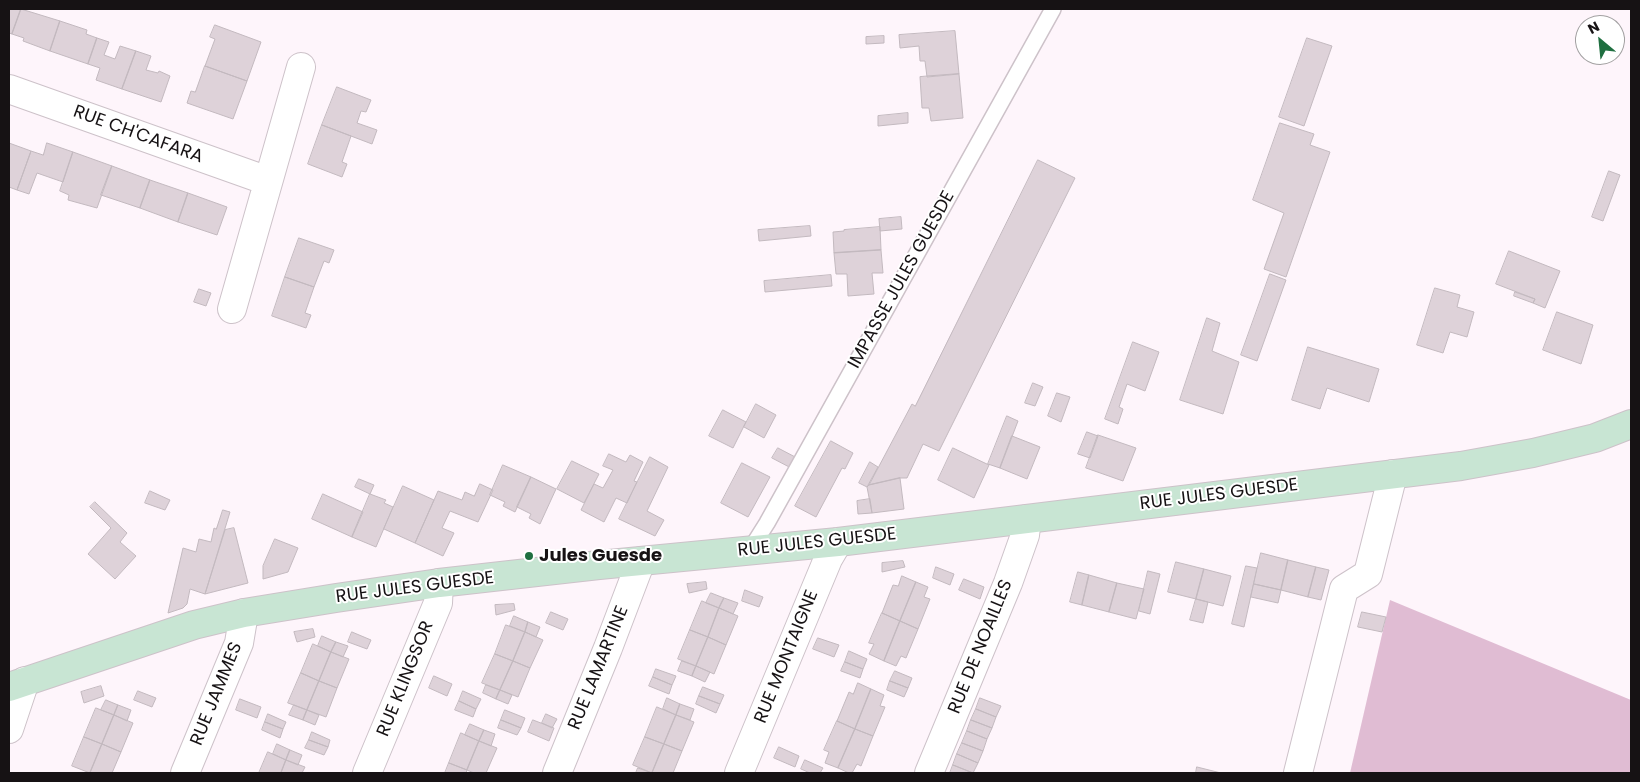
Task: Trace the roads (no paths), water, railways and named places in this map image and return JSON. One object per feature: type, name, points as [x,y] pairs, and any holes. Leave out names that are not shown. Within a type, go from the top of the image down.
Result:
[{"type":"main road","name":"RUE JULES GUESDE","points":[[17,684],[194,625],[244,612],[439,583],[838,542],[1461,466],[1532,453],[1595,438],[1631,424]]},
{"type":"street","points":[[232,309],[300,67]]},
{"type":"street","name":"RUE CH'CAFARA","points":[[9,89],[268,181]]},
{"type":"street","points":[[1298,773],[1344,589],[1368,574],[1392,474]]},
{"type":"street","name":"RUE DE NOAILLES","points":[[929,773],[1008,583],[1025,535],[1027,519]]},
{"type":"street","name":"RUE MONTAIGNE","points":[[739,773],[828,559],[838,542]]},
{"type":"street","name":"RUE LAMARTINE","points":[[556,773],[608,648],[641,561]]},
{"type":"street","name":"RUE KLINGSOR","points":[[367,773],[438,603],[439,583]]},
{"type":"street","name":"RUE JAMMES","points":[[185,773],[238,643],[244,612]]},
{"type":"street","points":[[9,729],[17,684]]},
{"type":"lane","name":"IMPASSE JULES GUESDE","points":[[750,550],[767,523],[1053,9]]},
{"type":"place","name":"Jules Guesde","points":[[529,556]]}]
